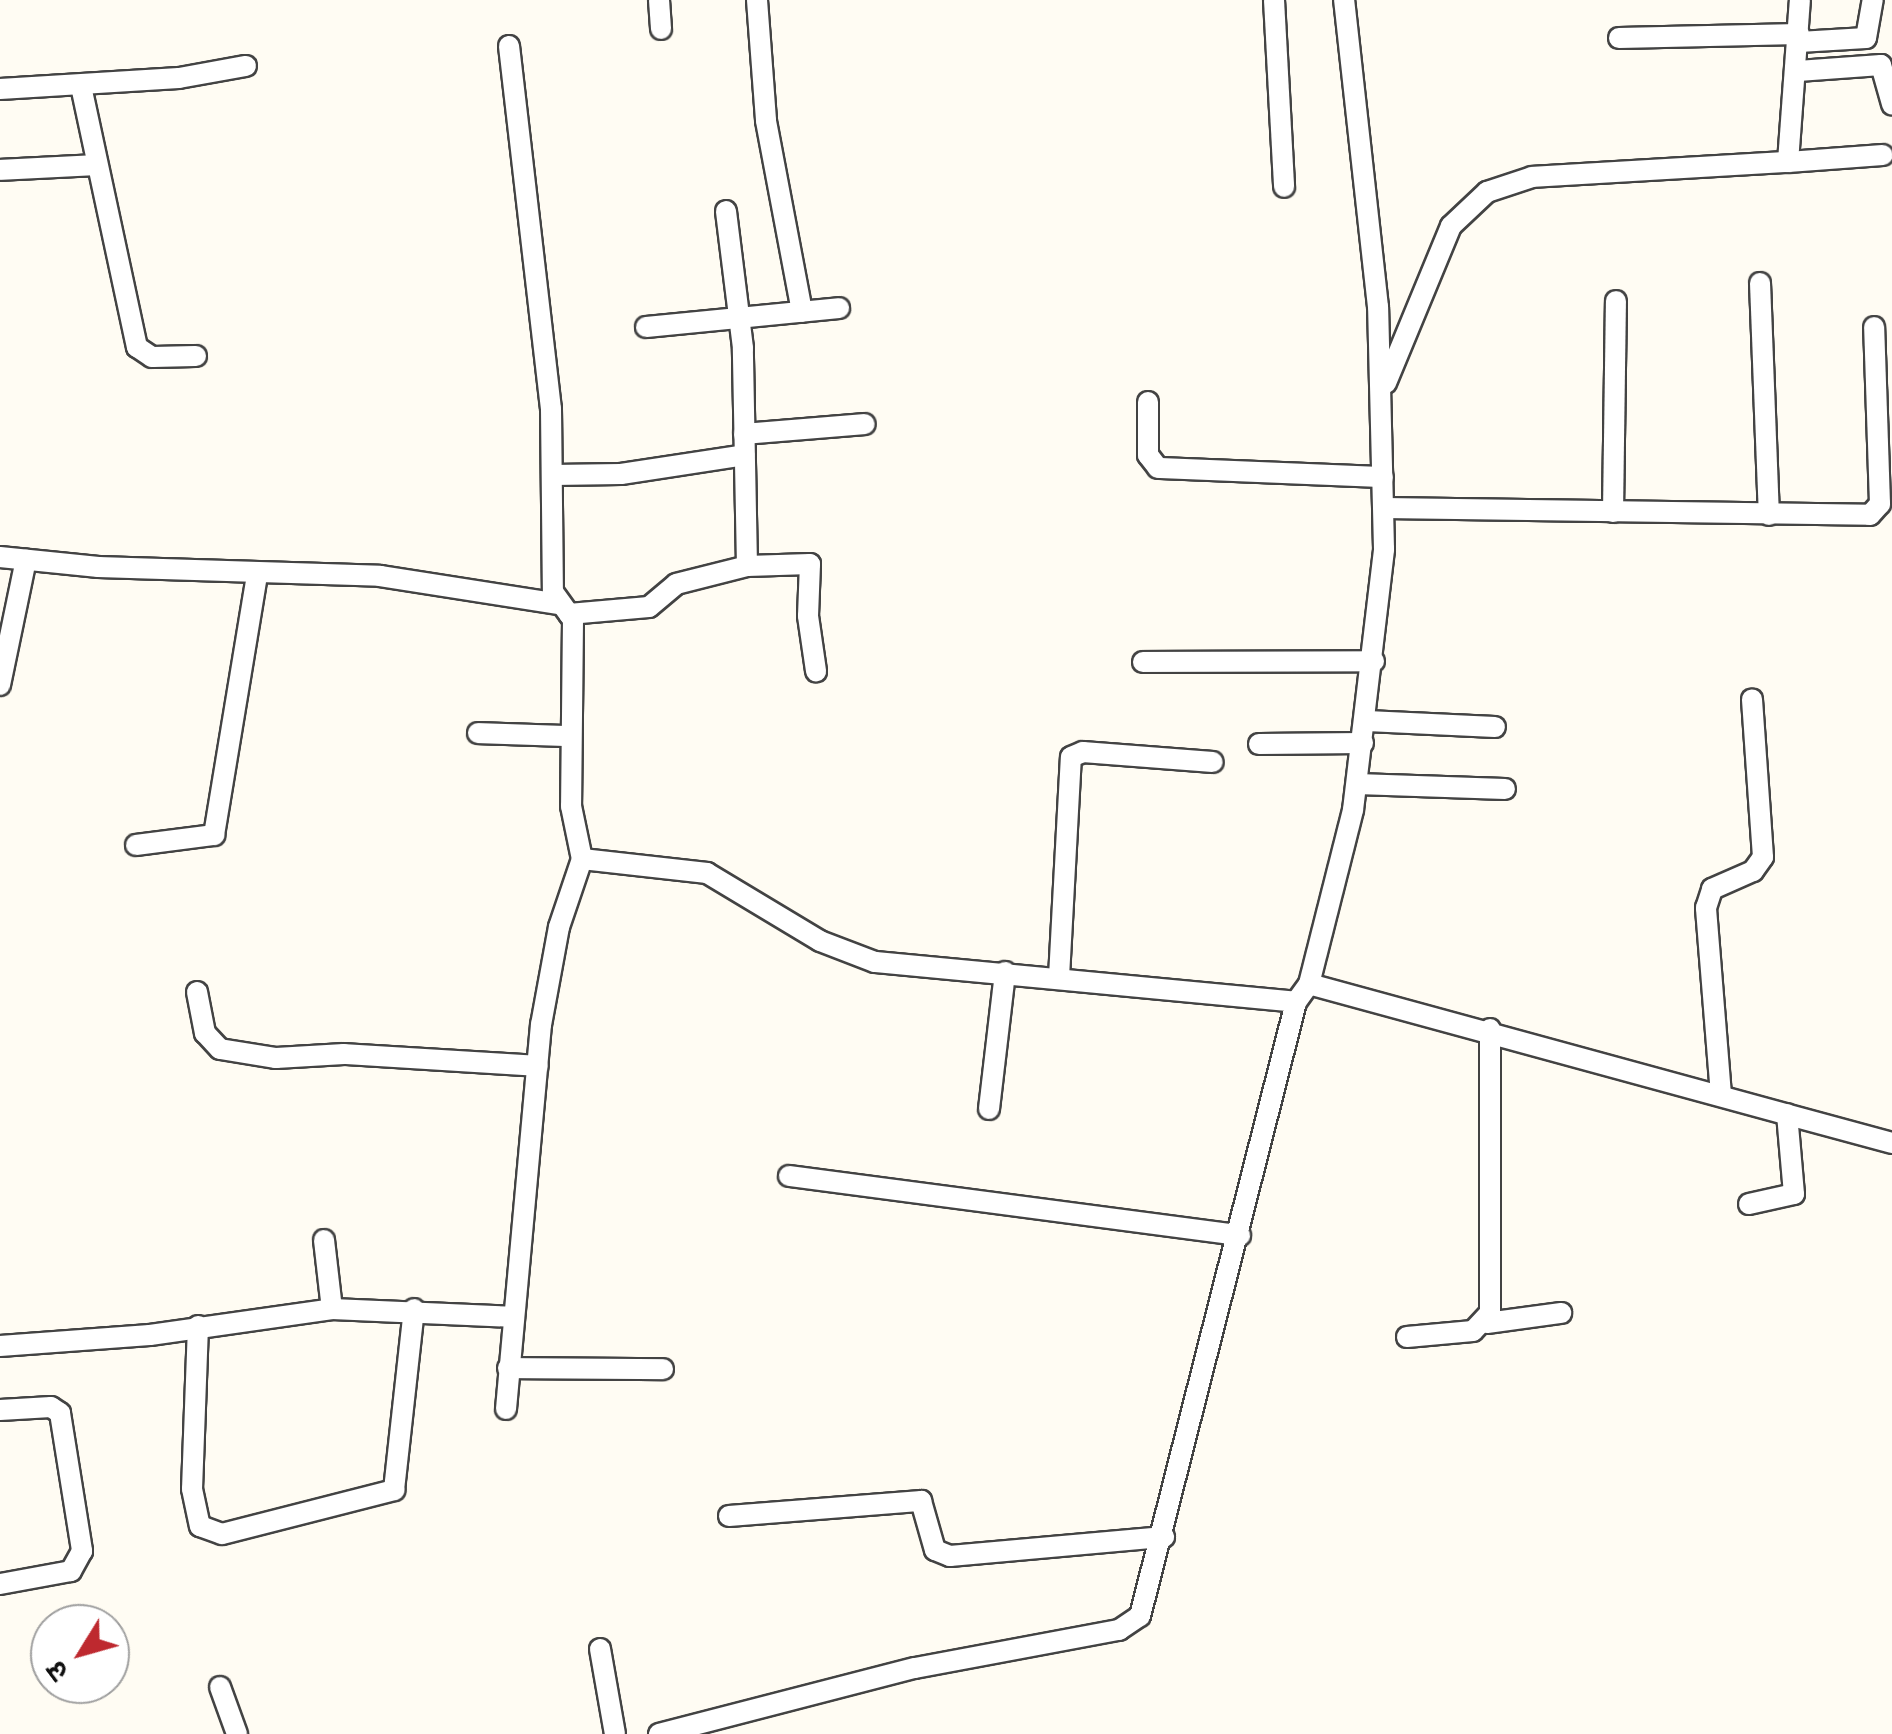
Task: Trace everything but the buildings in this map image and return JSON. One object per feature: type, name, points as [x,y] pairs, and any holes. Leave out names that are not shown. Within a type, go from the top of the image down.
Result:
[{"type":"street","points":[[659,0],[661,29]]},
{"type":"street","points":[[758,0],[766,121],[802,312]]},
{"type":"street","points":[[1274,0],[1284,187]]},
{"type":"street","points":[[659,1734],[914,1668],[1119,1630],[1147,1604],[1357,784],[1367,721],[1384,508],[1382,392],[1368,184],[1344,0]]},
{"type":"street","points":[[1788,162],[1798,71],[1800,0]]},
{"type":"street","points":[[1619,38],[1866,38],[1874,0]]},
{"type":"street","points":[[506,1409],[538,1066],[556,943],[582,859],[570,806],[564,609],[509,46]]},
{"type":"street","points":[[1798,71],[1881,65],[1892,104]]},
{"type":"street","points":[[1,91],[81,86],[246,66]]},
{"type":"street","points":[[81,86],[137,347],[152,358],[196,356]]},
{"type":"street","points":[[1382,392],[1450,226],[1486,192],[1565,174],[1883,154]]},
{"type":"street","points":[[0,170],[97,165]]},
{"type":"street","points":[[726,211],[739,320],[746,566]]},
{"type":"street","points":[[1760,282],[1769,515]]},
{"type":"street","points":[[1613,512],[1616,302]]},
{"type":"street","points":[[646,327],[839,308]]},
{"type":"street","points":[[1384,508],[1863,517],[1880,504],[1874,327]]},
{"type":"street","points":[[1148,402],[1148,456],[1158,468],[1383,477]]},
{"type":"street","points":[[553,475],[621,474],[744,444],[865,424]]},
{"type":"street","points":[[0,557],[257,574],[380,576],[564,609],[649,607],[676,584],[746,566],[810,564],[808,616],[816,671]]},
{"type":"street","points":[[0,685],[26,560]]},
{"type":"street","points":[[136,844],[214,835],[257,574]]},
{"type":"street","points":[[1143,662],[1374,660]]},
{"type":"street","points":[[1721,1095],[1707,897],[1719,884],[1753,870],[1762,857],[1752,699]]},
{"type":"street","points":[[1367,721],[1495,727]]},
{"type":"street","points":[[478,733],[570,736]]},
{"type":"street","points":[[1260,744],[1363,743]]},
{"type":"street","points":[[1058,978],[1071,758],[1083,752],[1213,762]]},
{"type":"street","points":[[1357,784],[1505,789]]},
{"type":"street","points":[[582,859],[707,873],[858,958],[1058,978],[1302,993],[1490,1029],[1892,1143]]},
{"type":"street","points":[[989,1109],[1005,972]]},
{"type":"street","points":[[197,992],[205,1033],[220,1050],[276,1058],[344,1054],[538,1066]]},
{"type":"street","points":[[1487,1323],[1490,1029]]},
{"type":"street","points":[[1749,1204],[1794,1194],[1787,1114]]},
{"type":"street","points":[[789,1176],[1240,1235]]},
{"type":"street","points":[[324,1240],[332,1309]]},
{"type":"street","points":[[0,1346],[332,1309],[512,1317]]},
{"type":"street","points":[[198,1326],[192,1489],[200,1526],[222,1534],[394,1490],[414,1310]]},
{"type":"street","points":[[1407,1337],[1473,1331],[1487,1323],[1560,1313]]},
{"type":"street","points":[[508,1368],[663,1369]]},
{"type":"street","points":[[0,1410],[51,1407],[60,1413],[82,1551],[72,1571],[0,1584]]},
{"type":"street","points":[[728,1516],[914,1500],[925,1506],[935,1550],[950,1556],[1164,1538]]},
{"type":"street","points":[[600,1649],[615,1734]]},
{"type":"street","points":[[220,1687],[237,1734]]}]
